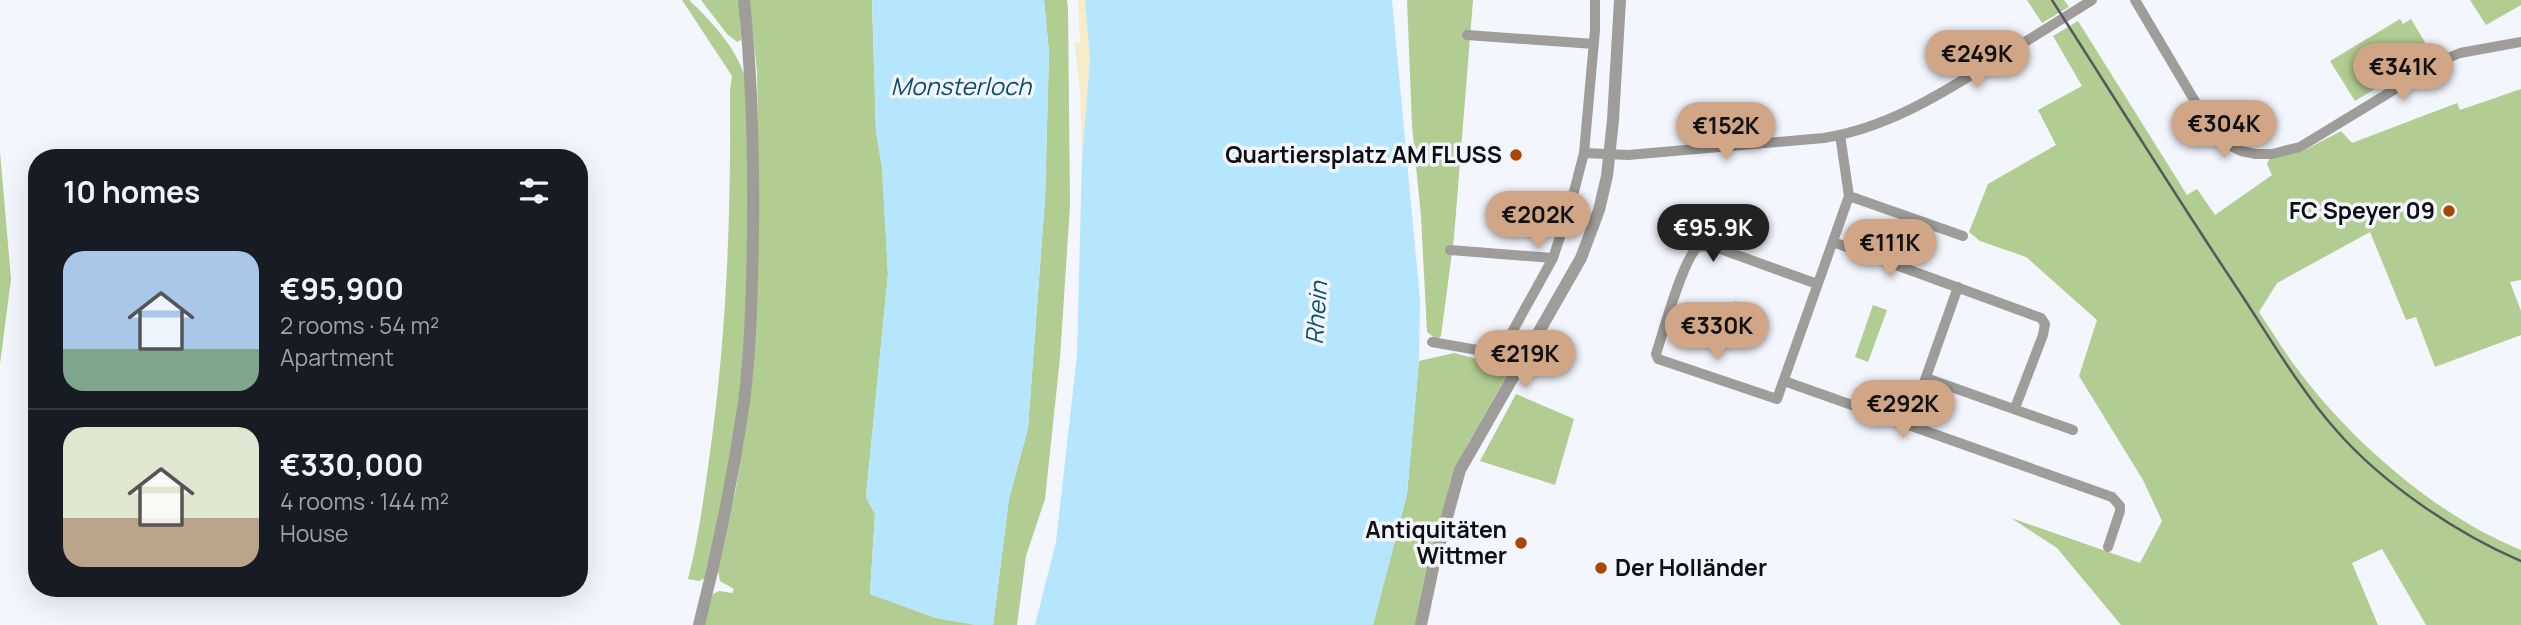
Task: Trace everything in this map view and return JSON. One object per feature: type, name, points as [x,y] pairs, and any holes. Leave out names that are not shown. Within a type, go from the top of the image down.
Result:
[{"type":"street","points":[[699,625],[730,486],[744,399],[752,298],[754,155],[751,72],[744,0]]},
{"type":"street","points":[[1500,354],[1553,258],[1574,195],[1584,153],[1594,44],[1595,0]]},
{"type":"street","points":[[1421,625],[1460,470],[1581,258],[1599,210],[1610,155],[1619,56],[1620,0]]},
{"type":"street","points":[[1584,153],[1638,154],[1840,135],[1879,123],[1922,105],[2092,0]]},
{"type":"street","points":[[2135,0],[2193,102],[2217,135],[2227,144],[2256,154],[2272,154],[2300,147],[2443,60],[2460,53],[2521,41]]},
{"type":"street","points":[[1467,34],[1594,44]]},
{"type":"street","points":[[1817,284],[1712,246],[1698,247],[1692,252],[1682,277],[1656,354],[1658,359],[1777,399],[1849,196],[1840,135]]},
{"type":"street","points":[[1849,196],[1964,236]]},
{"type":"street","points":[[1833,242],[2039,316],[2045,324],[2043,335],[2014,408]]},
{"type":"street","points":[[1450,250],[1553,258]]},
{"type":"street","points":[[1909,425],[1958,287]]},
{"type":"street","points":[[1432,342],[1500,354],[1521,363]]},
{"type":"street","points":[[1926,378],[2073,430]]},
{"type":"street","points":[[1784,381],[2112,497],[2120,506],[2120,511],[2108,547]]},
{"type":"green space","points":[[682,0],[689,0],[706,17],[736,55],[745,77],[749,113],[747,290],[740,386],[733,441],[717,524],[705,578],[699,581],[688,579],[716,408],[724,317],[732,76]]},
{"type":"green space","points":[[701,0],[740,0],[741,40],[737,42],[727,34]]},
{"type":"green space","points":[[749,0],[872,0],[876,132],[882,167],[888,274],[866,497],[875,514],[870,594],[936,618],[977,625],[703,625],[713,594],[719,591],[732,593],[734,589],[720,581],[718,571],[736,488],[748,408],[759,200],[757,71]]},
{"type":"green space","points":[[1044,0],[1067,0],[1068,8],[1070,206],[1060,358],[1045,499],[1026,556],[1017,625],[993,625],[1009,499],[1028,428],[1045,198],[1049,53]]},
{"type":"green space","points":[[1407,0],[1473,0],[1454,237],[1441,336],[1437,340],[1427,332],[1421,216],[1412,126]]},
{"type":"green space","points":[[2027,0],[2064,0],[2069,7],[2042,23]]},
{"type":"green space","points":[[2470,0],[2521,0],[2521,5],[2486,25]]},
{"type":"green space","points":[[2400,19],[2403,24],[2411,19],[2432,54],[2355,101],[2330,61]]},
{"type":"green space","points":[[2078,21],[2187,195],[2197,189],[2215,215],[2272,175],[2267,164],[2269,159],[2303,151],[2341,131],[2352,143],[2457,103],[2460,110],[2521,89],[2521,280],[2510,282],[2521,311],[2521,335],[2435,367],[2416,317],[2406,320],[2370,232],[2277,283],[2259,312],[2293,363],[2320,397],[2370,450],[2458,518],[2521,550],[2521,625],[2426,625],[2382,549],[2352,563],[2378,625],[2121,625],[2057,548],[2011,518],[2140,563],[2162,521],[2143,480],[2079,376],[2097,320],[2026,257],[1980,241],[1969,232],[1988,184],[2056,145],[2038,110],[2082,86],[2053,36]]},
{"type":"green space","points":[[0,152],[11,279],[0,364]]},
{"type":"green space","points":[[1735,301],[1748,305],[1736,340],[1722,335]]},
{"type":"green space","points":[[1873,305],[1887,310],[1868,362],[1855,357]]},
{"type":"green space","points":[[1454,353],[1511,368],[1466,447],[1450,484],[1417,625],[1373,625],[1407,494],[1419,361]]},
{"type":"green space","points":[[1516,394],[1574,419],[1555,485],[1480,461]]},
{"type":"sand","points":[[1078,0],[1085,0],[1090,59],[1082,159],[1080,90],[1074,39],[1076,43],[1080,43]]},
{"type":"water","name":"Monsterloch","points":[[872,0],[1044,0],[1049,53],[1045,198],[1028,428],[1009,499],[993,625],[936,618],[870,594],[875,514],[866,497],[888,274],[882,167],[876,132]]},
{"type":"water","name":"Rhein","points":[[1085,0],[1392,0],[1420,300],[1419,361],[1407,494],[1373,625],[1035,625],[1056,542],[1077,355],[1082,159],[1090,59]]},
{"type":"railway","points":[[2052,0],[2273,344],[2323,415],[2355,450],[2398,488],[2446,522],[2521,561]]},
{"type":"place","name":"Quartiersplatz AM FLUSS","points":[[1516,155]]},
{"type":"place","name":"FC Speyer 09","points":[[2449,211]]},
{"type":"place","name":"Antiquitäten Wittmer","points":[[1521,543]]},
{"type":"place","name":"Der Holländer","points":[[1601,568]]}]
